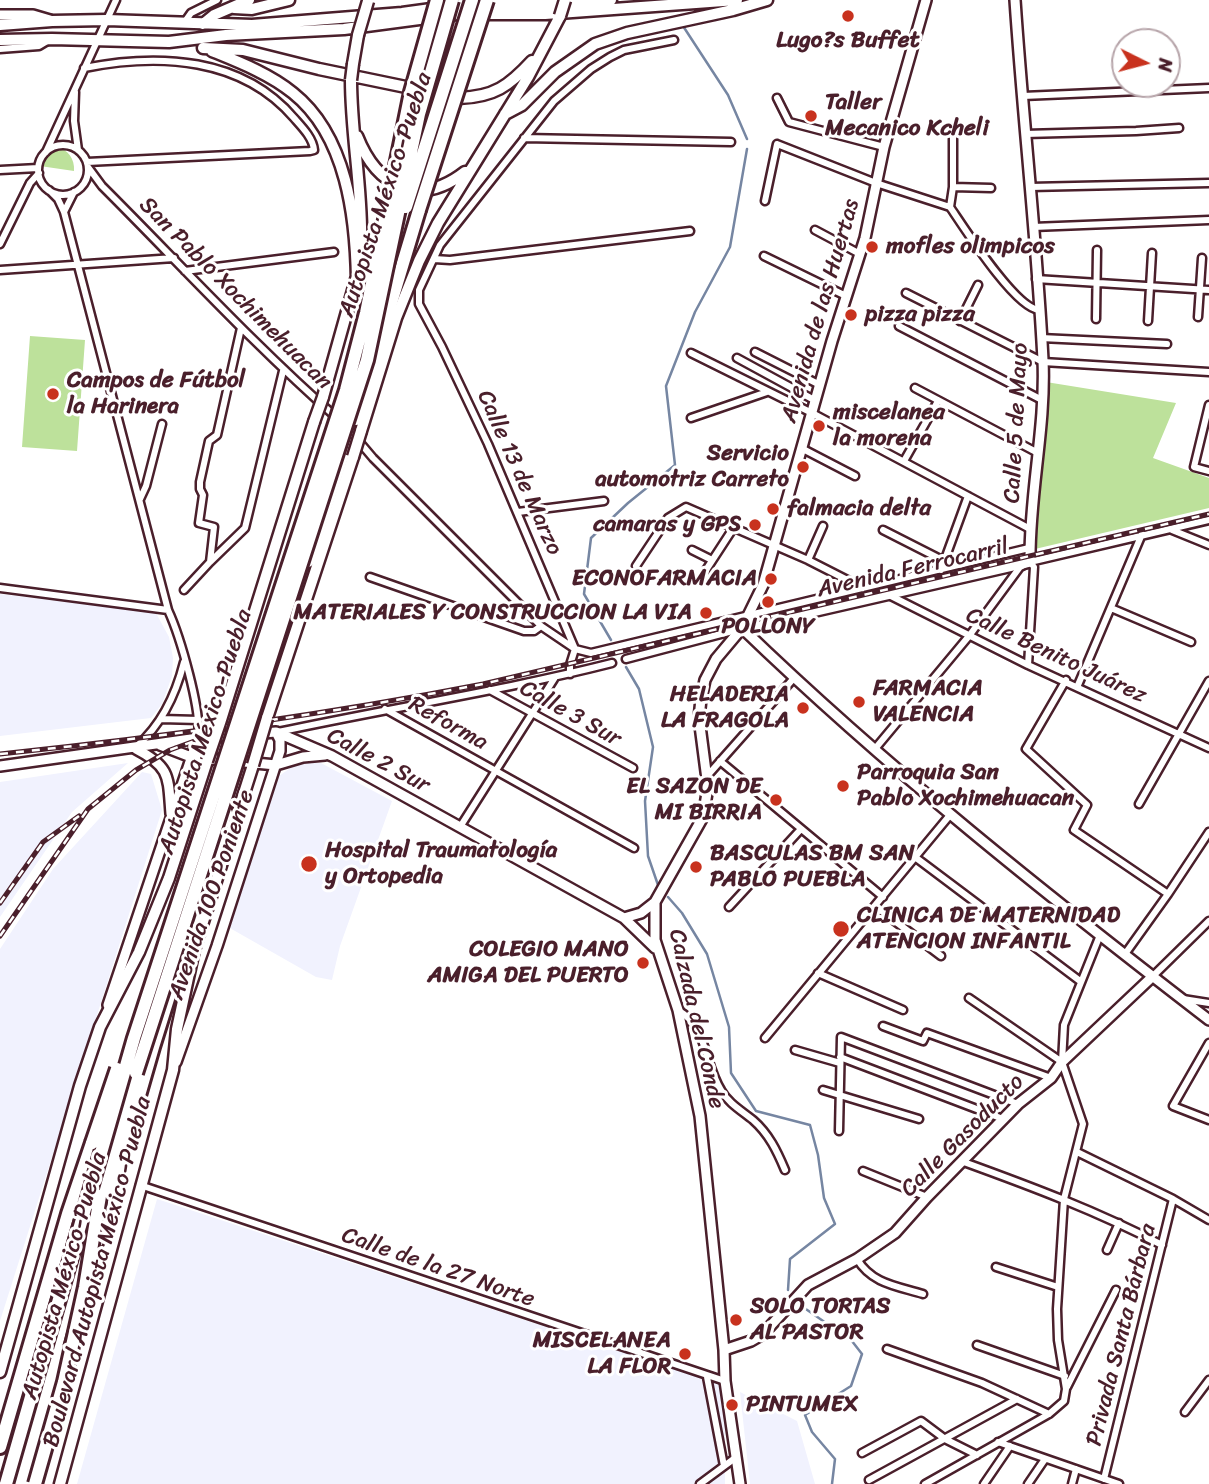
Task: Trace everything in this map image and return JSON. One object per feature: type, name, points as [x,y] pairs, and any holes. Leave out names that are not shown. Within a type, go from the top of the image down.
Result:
[{"type":"highway","points":[[6,1484],[134,1038],[346,390],[366,313],[411,92],[437,0]]},
{"type":"highway","points":[[16,1484],[145,1044],[367,360],[417,125],[452,0]]},
{"type":"highway","name":"Autopista México-Puebla","points":[[27,1484],[153,1047],[262,718],[354,425],[472,0]]},
{"type":"highway","name":"Autopista México-Puebla","points":[[1,1484],[212,761],[335,410],[413,208],[487,0]]},
{"type":"highway","points":[[0,1447],[68,1214],[117,1068],[134,1038]]},
{"type":"highway","points":[[35,1484],[64,1381],[85,1287],[100,1196]]},
{"type":"main road","points":[[202,24],[214,15],[249,0]]},
{"type":"main road","points":[[234,8],[252,9],[289,0]]},
{"type":"main road","points":[[226,722],[356,281],[361,210],[352,122],[351,80],[358,35],[368,0]]},
{"type":"main road","points":[[262,718],[353,457],[354,425],[396,318],[429,240],[528,77],[560,16],[565,0]]},
{"type":"main road","points":[[0,25],[107,20],[252,25],[481,4],[611,0]]},
{"type":"main road","points":[[0,40],[178,41],[226,35],[344,29],[476,13],[545,14],[737,0]]},
{"type":"main road","points":[[505,114],[522,105],[555,72],[595,44],[627,33],[767,0]]},
{"type":"main road","points":[[178,41],[204,48],[260,73],[293,93],[322,128],[334,151],[347,191],[355,243],[356,281]]},
{"type":"main road","points":[[204,48],[243,50],[459,98],[498,91],[538,55]]},
{"type":"main road","points":[[352,122],[360,143],[376,169],[388,180],[408,189],[432,191],[444,187],[474,165]]},
{"type":"main road","points":[[0,1372],[80,1086],[100,1027],[139,952],[212,761]]},
{"type":"main road","name":"Boulevard Autopista México-Puebla","points":[[60,1484],[173,1070],[177,1029],[194,950],[247,764]]},
{"type":"street","points":[[0,244],[38,171],[40,159],[46,152],[116,0]]},
{"type":"street","points":[[184,23],[191,13],[217,0]]},
{"type":"street","name":"Avenida de las Huertas","points":[[742,628],[764,585],[860,254],[884,147],[926,0]]},
{"type":"street","name":"Calle 5 de Mayo","points":[[1015,0],[1043,362],[1030,529],[1030,562]]},
{"type":"street","points":[[0,16],[33,15],[52,21]]},
{"type":"street","points":[[0,49],[38,46],[52,39]]},
{"type":"street","points":[[674,40],[624,50],[591,69],[554,101],[440,245],[434,259],[464,258],[690,230]]},
{"type":"street","points":[[84,68],[113,63],[159,62],[199,65],[227,71],[269,92],[314,144],[314,149],[87,165]]},
{"type":"street","points":[[64,212],[74,192],[88,175],[87,165],[78,150],[74,121],[75,86]]},
{"type":"street","points":[[1023,96],[1209,88]]},
{"type":"street","points":[[777,98],[789,122],[884,147]]},
{"type":"street","points":[[1025,134],[1179,128]]},
{"type":"street","points":[[950,207],[953,187],[953,137]]},
{"type":"street","points":[[524,138],[731,142]]},
{"type":"street","points":[[765,201],[777,144],[876,183],[950,207],[995,270],[1027,306],[1039,310]]},
{"type":"street","points":[[46,152],[62,145],[78,150]]},
{"type":"street","name":"San Pablo Xochimehuacan","points":[[87,165],[102,186],[283,371],[354,425],[373,458],[541,626],[576,649]]},
{"type":"street","points":[[0,170],[38,171]]},
{"type":"street","points":[[38,171],[43,184],[58,199],[64,212],[199,720],[198,738],[100,1027]]},
{"type":"street","points":[[1030,187],[1209,183]]},
{"type":"street","points":[[83,184],[102,186]]},
{"type":"street","points":[[953,187],[991,188]]},
{"type":"street","points":[[49,190],[61,194],[74,192]]},
{"type":"street","points":[[1032,227],[1209,220]]},
{"type":"street","points":[[815,230],[860,254]]},
{"type":"street","points":[[429,240],[440,245]]},
{"type":"street","points":[[1096,319],[1097,250]]},
{"type":"street","points":[[185,271],[334,253]]},
{"type":"street","points":[[1148,321],[1152,253]]},
{"type":"street","points":[[764,256],[846,296]]},
{"type":"street","points":[[0,270],[174,258]]},
{"type":"street","points":[[1198,317],[1202,258]]},
{"type":"street","name":"Calle 13 de Marzo","points":[[434,259],[419,290],[419,304],[442,347],[518,512],[576,649]]},
{"type":"street","points":[[1036,279],[1209,290]]},
{"type":"street","points":[[960,321],[978,285]]},
{"type":"street","points":[[906,293],[1043,362],[1209,372]]},
{"type":"street","points":[[899,326],[1042,400]]},
{"type":"street","points":[[210,562],[214,527],[199,523],[203,495],[200,482],[209,441],[217,435],[240,328]]},
{"type":"street","points":[[1041,338],[1167,344]]},
{"type":"street","points":[[755,352],[820,385]]},
{"type":"street","points":[[691,353],[812,413],[1030,529]]},
{"type":"street","points":[[737,358],[816,401]]},
{"type":"street","points":[[184,590],[245,528],[283,371]]},
{"type":"street","points":[[915,388],[1038,453]]},
{"type":"street","points":[[691,418],[767,392]]},
{"type":"street","points":[[904,461],[938,401]]},
{"type":"street","points":[[1209,405],[1194,467],[1209,471]]},
{"type":"street","points":[[140,499],[162,424]]},
{"type":"street","points":[[803,449],[855,476]]},
{"type":"street","points":[[941,570],[968,496]]},
{"type":"street","points":[[518,512],[604,501]]},
{"type":"street","points":[[636,566],[668,518],[686,507],[808,560],[863,589]]},
{"type":"street","name":"Avenida Ferrocarril","points":[[626,659],[742,628],[1209,520]]},
{"type":"street","points":[[808,560],[823,526]]},
{"type":"street","points":[[706,570],[734,527]]},
{"type":"street","points":[[1170,529],[1209,545]]},
{"type":"street","points":[[883,530],[944,561]]},
{"type":"street","points":[[1078,685],[1142,534]]},
{"type":"street","points":[[570,674],[570,665],[576,649],[591,653],[1029,548]]},
{"type":"street","points":[[692,550],[712,560]]},
{"type":"street","points":[[874,750],[969,636],[1020,567],[1030,562],[1034,567],[1028,665]]},
{"type":"street","points":[[370,577],[524,631],[534,631],[541,626]]},
{"type":"street","points":[[0,587],[168,610]]},
{"type":"street","name":"Calle Benito Juárez","points":[[888,595],[1028,665],[1078,685],[1209,748]]},
{"type":"street","points":[[1111,608],[1191,642]]},
{"type":"street","points":[[742,628],[874,750],[950,815],[1209,1020]]},
{"type":"street","name":"Calzada del Conde","points":[[740,1484],[725,1381],[700,1116],[678,1010],[657,950],[654,926],[655,902],[704,817],[708,775],[699,718],[705,680],[716,659],[742,628]]},
{"type":"street","points":[[134,748],[146,739],[161,719],[178,688],[184,661]]},
{"type":"street","points":[[0,766],[198,738],[276,732],[385,709],[554,679],[612,663]]},
{"type":"street","points":[[708,775],[794,678]]},
{"type":"street","points":[[460,827],[554,679]]},
{"type":"street","points":[[1066,680],[1026,749],[1087,804],[1074,830],[1168,894]]},
{"type":"street","points":[[1139,804],[1209,681]]},
{"type":"street","name":"Calle 3 Sur","points":[[490,690],[633,768]]},
{"type":"street","name":"Reforma","points":[[385,709],[634,848]]},
{"type":"street","points":[[161,719],[199,720]]},
{"type":"street","name":"Calle 2 Sur","points":[[276,732],[332,756],[624,918],[657,950]]},
{"type":"street","name":"Avenida 100 Poniente","points":[[173,1070],[281,751],[276,732]]},
{"type":"street","points":[[160,745],[191,757],[276,765],[303,757],[332,756]]},
{"type":"street","points":[[134,748],[155,759],[165,771],[171,818]]},
{"type":"street","points":[[720,761],[883,897]]},
{"type":"street","points":[[765,1038],[950,815]]},
{"type":"street","points":[[729,907],[801,829]]},
{"type":"street","points":[[1125,954],[1209,832]]},
{"type":"street","points":[[915,857],[1080,981]]},
{"type":"street","points":[[624,918],[645,910],[655,902]]},
{"type":"street","points":[[875,906],[941,956]]},
{"type":"street","name":"Calle Gasoducto","points":[[724,1350],[763,1334],[808,1286],[857,1259],[895,1233],[1018,1104],[1051,1078],[1062,1062],[1209,921]]},
{"type":"street","points":[[1066,1389],[1058,1340],[1058,1287],[1064,1199],[1083,1124],[1062,1062],[1063,1025],[1100,935]]},
{"type":"street","points":[[818,973],[903,1010]]},
{"type":"street","points":[[969,998],[1062,1062]]},
{"type":"street","points":[[1182,999],[1209,1003]]},
{"type":"street","points":[[678,1010],[694,1024],[702,1038],[713,1076],[721,1092],[764,1131],[776,1147],[785,1170]]},
{"type":"street","points":[[883,1026],[923,1041],[927,1033],[1051,1078]]},
{"type":"street","points":[[839,1131],[841,1037],[1018,1104]]},
{"type":"street","points":[[1209,1043],[1173,1106],[1209,1120]]},
{"type":"street","points":[[795,1050],[840,1060],[1003,1119]]},
{"type":"street","points":[[823,1090],[919,1119]]},
{"type":"street","points":[[1077,1152],[1173,1199],[1209,1220]]},
{"type":"street","points":[[961,1161],[1064,1199],[1162,1245]]},
{"type":"street","points":[[863,1171],[927,1197]]},
{"type":"street","name":"Calle de la 27 Norte","points":[[140,1185],[725,1381]]},
{"type":"street","name":"Privada Santa Bárbara","points":[[1104,1479],[1173,1199]]},
{"type":"street","points":[[1107,1250],[1119,1223]]},
{"type":"street","points":[[857,1259],[867,1274],[875,1279],[923,1294]]},
{"type":"street","points":[[996,1267],[1058,1287]]},
{"type":"street","name":"Privada Santa Bárbara","points":[[1049,1414],[1064,1401],[1066,1389],[1116,1290]]},
{"type":"street","points":[[977,1345],[1065,1376]]},
{"type":"street","points":[[887,1349],[982,1382],[1049,1414]]},
{"type":"street","points":[[707,1377],[724,1466]]},
{"type":"street","points":[[1185,1412],[1209,1380]]},
{"type":"street","points":[[869,1480],[1017,1399]]},
{"type":"street","points":[[925,1484],[1049,1414]]},
{"type":"street","points":[[862,1453],[921,1421],[944,1439],[976,1455]]},
{"type":"street","points":[[998,1442],[1119,1484]]},
{"type":"street","points":[[984,1484],[1010,1447]]},
{"type":"street","points":[[699,1484],[735,1458]]},
{"type":"street","points":[[1028,1484],[1045,1459]]},
{"type":"street","points":[[1072,1484],[1076,1469]]},
{"type":"shaded area","points":[[0,594],[156,613],[169,637],[173,658],[172,676],[162,704],[151,718],[0,736]]},
{"type":"shaded area","points":[[128,763],[72,812],[0,917],[0,782]]},
{"type":"shaded area","name":"Hospital Traumatología y Ortopedia","points":[[321,763],[392,801],[340,946],[332,980],[316,977],[228,927],[275,779],[293,766]]},
{"type":"shaded area","points":[[142,772],[151,774],[162,810],[0,1321],[0,949],[53,869]]},
{"type":"shaded area","points":[[157,1199],[725,1386],[725,1484],[77,1484]]},
{"type":"shaded area","points":[[740,1392],[797,1421],[815,1484],[750,1484]]},
{"type":"green space","points":[[56,147],[70,155],[74,171],[40,166],[45,154]]},
{"type":"green space","name":"Campos de Fútbol la Harinera","points":[[30,336],[85,340],[77,451],[22,447]]},
{"type":"green space","points":[[1046,382],[1176,403],[1153,458],[1209,478],[1209,508],[1035,549]]},
{"type":"waterway","points":[[683,26],[728,95],[747,139]]},
{"type":"waterway","points":[[611,640],[584,594],[591,538],[628,503],[675,465],[666,386],[695,312],[730,247],[747,149]]},
{"type":"waterway","points":[[626,667],[639,689],[653,747],[645,801],[648,856],[658,885]]},
{"type":"waterway","points":[[668,897],[682,913],[707,954],[729,1027],[731,1073],[756,1111],[810,1125],[818,1155],[824,1198],[835,1224],[790,1259],[788,1290]]},
{"type":"waterway","points":[[800,1305],[826,1323],[841,1327],[862,1354],[851,1386],[805,1415],[812,1432],[835,1459],[832,1484]]},
{"type":"railway","points":[[0,754],[242,724],[483,684],[1209,514]]},
{"type":"railway","points":[[0,936],[88,809],[136,770],[170,750],[208,736]]},
{"type":"railway","points":[[0,903],[43,842],[79,816]]},
{"type":"place","name":"Lugo?s Buffet","points":[[848,16]]},
{"type":"place","name":"Taller Mecanico Kcheli","points":[[811,116]]},
{"type":"place","name":"mofles olimpicos","points":[[872,247]]},
{"type":"place","name":"pizza pizza","points":[[851,315]]},
{"type":"place","name":"Campos de Fútbol la Harinera","points":[[53,394]]},
{"type":"place","name":"miscelanea la morena","points":[[819,426]]},
{"type":"place","name":"Servicio automotriz Carreto","points":[[803,467]]},
{"type":"place","name":"falmacia delta","points":[[773,509]]},
{"type":"place","name":"camaras y GPS","points":[[755,525]]},
{"type":"place","name":"ECONOFARMACIA","points":[[771,579]]},
{"type":"place","name":"POLLONY","points":[[768,602]]},
{"type":"place","name":"MATERIALES Y CONSTRUCCION LA VIA","points":[[706,613]]},
{"type":"place","name":"FARMACIA VALENCIA","points":[[859,702]]},
{"type":"place","name":"HELADERIA LA FRAGOLA","points":[[803,708]]},
{"type":"place","name":"Parroquia San Pablo Xochimehuacan","points":[[843,786]]},
{"type":"place","name":"EL SAZON DE MI BIRRIA","points":[[776,800]]},
{"type":"place","name":"Hospital Traumatología y Ortopedia","points":[[309,864]]},
{"type":"place","name":"BASCULAS BM SAN PABLO PUEBLA","points":[[696,867]]},
{"type":"place","name":"CLINICA DE MATERNIDAD ATENCION INFANTIL","points":[[841,929]]},
{"type":"place","name":"COLEGIO MANO AMIGA DEL PUERTO","points":[[643,963]]},
{"type":"place","name":"SOLO TORTAS AL PASTOR","points":[[736,1320]]},
{"type":"place","name":"MISCELANEA LA FLOR","points":[[685,1354]]},
{"type":"place","name":"PINTUMEX","points":[[732,1405]]}]
